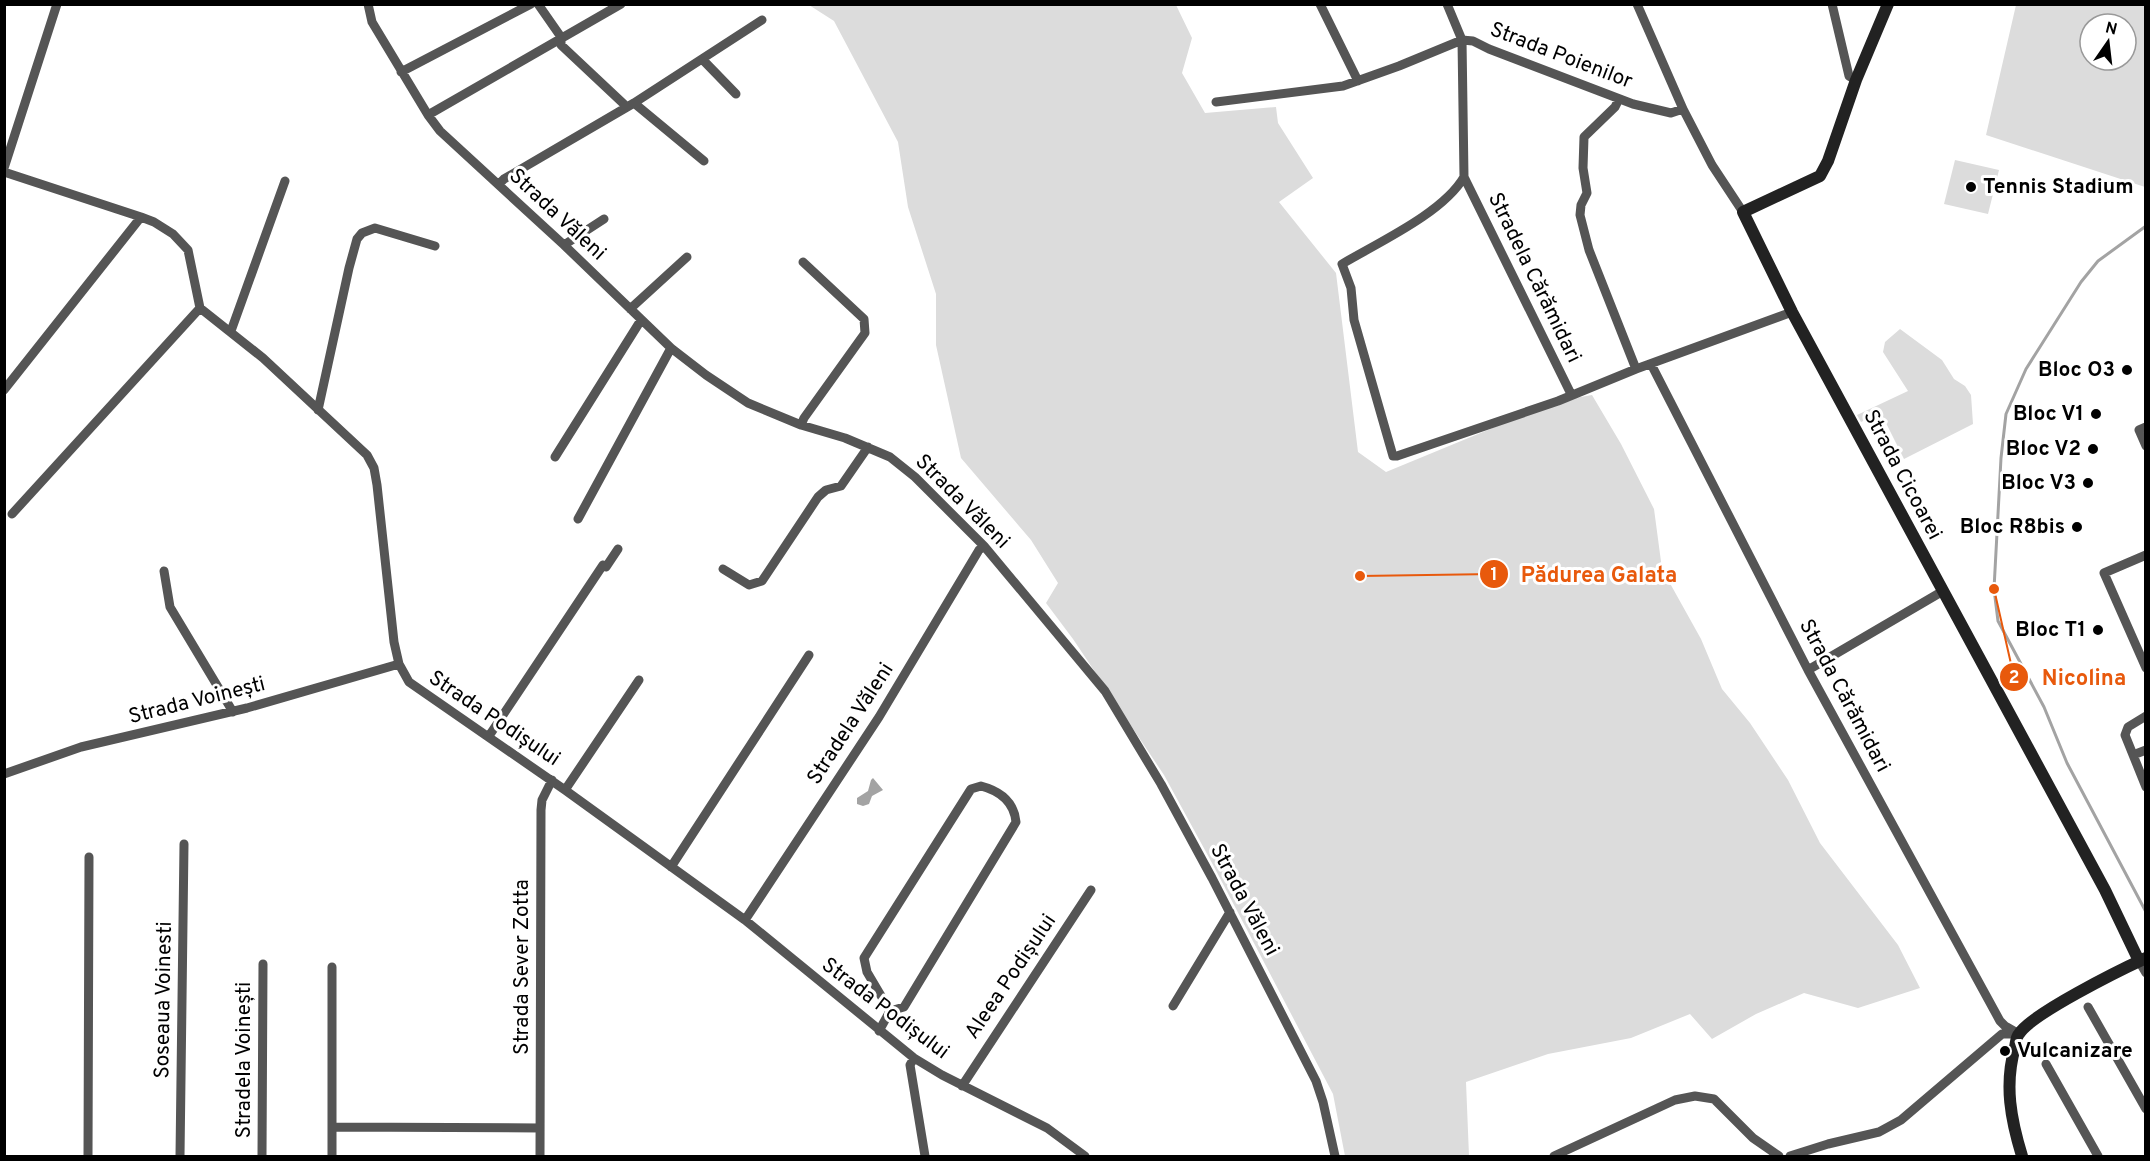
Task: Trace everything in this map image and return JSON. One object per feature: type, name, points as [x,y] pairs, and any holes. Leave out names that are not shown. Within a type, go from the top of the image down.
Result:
[{"type":"street","points":[[12,514],[200,308],[188,250],[173,234],[141,217],[4,170],[57,4]]},
{"type":"street","name":"Strada Văleni","points":[[368,4],[372,22],[401,72],[440,131],[564,244],[671,348],[748,403],[890,457],[915,477],[984,546],[1049,622],[1105,691],[1161,784],[1230,912],[1316,1081],[1335,1156]]},
{"type":"street","points":[[401,72],[531,4]]},
{"type":"street","points":[[538,4],[561,37],[561,45],[631,105],[704,161]]},
{"type":"street","points":[[428,115],[621,4]]},
{"type":"street","points":[[1320,4],[1359,81]]},
{"type":"street","name":"Strada Poienilor","points":[[1447,4],[1462,39],[1473,41],[1489,50],[1619,99],[1671,113],[1683,109]]},
{"type":"street","name":"Strada Cicoarei","points":[[1637,4],[1683,109],[1712,165],[1743,212],[1792,312],[2142,960]]},
{"type":"street","points":[[1833,4],[1849,76],[1856,80]]},
{"type":"street","points":[[1743,212],[1821,176],[1856,80],[1888,4]]},
{"type":"street","points":[[499,184],[631,105],[762,20]]},
{"type":"street","points":[[1216,102],[1343,86],[1462,39]]},
{"type":"street","name":"Stradela Cărămidari","points":[[1462,39],[1464,177],[1571,394]]},
{"type":"street","points":[[702,59],[736,94]]},
{"type":"street","points":[[1619,99],[1615,107],[1584,137],[1583,168],[1587,193],[1580,215],[1588,250],[1636,369]]},
{"type":"street","name":"Stradela Cărămidari","points":[[1464,177],[1457,190],[1438,208],[1342,264],[1351,288],[1354,320],[1393,456],[1538,408],[1636,369],[1792,312]]},
{"type":"street","points":[[231,331],[285,181]]},
{"type":"street","points":[[4,390],[141,217]]},
{"type":"street","points":[[564,244],[604,219]]},
{"type":"street","points":[[318,410],[357,239],[362,233],[375,228],[435,246]]},
{"type":"street","points":[[630,309],[687,257]]},
{"type":"street","points":[[801,425],[865,333],[864,319],[803,262]]},
{"type":"street","name":"Strada Podișului","points":[[200,308],[231,331],[368,455],[374,468],[394,642],[399,664],[410,682],[552,780],[745,920],[914,1058],[962,1086],[1047,1128],[1085,1156]]},
{"type":"street","points":[[555,458],[641,320]]},
{"type":"street","points":[[578,519],[671,348]]},
{"type":"street","name":"Strada Cărămidari","points":[[1651,364],[1808,670],[2000,1021],[2019,1034]]},
{"type":"street","points":[[2145,426],[2139,430],[2145,446]]},
{"type":"street","points":[[723,569],[749,585],[762,581],[818,496],[826,490],[842,486],[868,447]]},
{"type":"street","name":"Stradela Văleni","points":[[745,920],[879,717],[979,550],[984,546]]},
{"type":"street","points":[[489,736],[603,565],[606,567],[618,549]]},
{"type":"street","points":[[2145,555],[2104,573],[2145,668]]},
{"type":"street","points":[[164,571],[170,607],[233,712]]},
{"type":"street","points":[[1808,670],[1943,591]]},
{"type":"street","points":[[1040,628],[1049,622]]},
{"type":"street","points":[[671,867],[809,654]]},
{"type":"street","name":"Strada Voinești","points":[[4,774],[81,747],[233,712],[399,664]]},
{"type":"street","points":[[566,790],[639,680]]},
{"type":"street","points":[[2145,716],[2128,726],[2125,735],[2145,788]]},
{"type":"street","points":[[2133,755],[2145,750]]},
{"type":"street","name":"Strada Sever Zotta","points":[[540,1156],[541,810],[542,800],[552,780]]},
{"type":"street","points":[[879,1031],[890,1011],[904,1007],[1016,822],[1015,811],[1009,801],[989,788],[981,786],[971,789],[864,958],[867,972],[890,1011]]},
{"type":"street","name":"Soseaua Voinesti","points":[[180,1156],[184,844]]},
{"type":"street","points":[[88,1156],[89,857]]},
{"type":"street","name":"Aleea Podișului","points":[[962,1086],[1091,890]]},
{"type":"street","points":[[1173,1006],[1230,912]]},
{"type":"street","points":[[2022,1156],[2008,1097],[2010,1062],[2019,1034],[2036,1017],[2142,960],[2145,973]]},
{"type":"street","name":"Stradela Voinești","points":[[262,1156],[263,964]]},
{"type":"street","points":[[332,967],[332,1156]]},
{"type":"street","points":[[2088,1007],[2145,1109]]},
{"type":"street","points":[[1790,1156],[1879,1132],[1901,1120],[2002,1034],[2019,1034]]},
{"type":"street","points":[[914,1058],[910,1065],[925,1156]]},
{"type":"street","points":[[2046,1064],[2098,1156]]},
{"type":"street","points":[[1554,1156],[1676,1100],[1695,1096],[1714,1099],[1753,1138],[1779,1156]]},
{"type":"street","points":[[332,1127],[540,1128]]},
{"type":"shaded area","points":[[809,5],[1176,5],[1192,38],[1182,73],[1205,113],[1276,107],[1278,123],[1313,178],[1279,202],[1336,273],[1358,452],[1386,472],[1558,401],[1592,395],[1621,444],[1654,509],[1662,569],[1701,639],[1722,689],[1750,723],[1788,780],[1820,843],[1898,945],[1920,988],[1858,1008],[1804,993],[1756,1014],[1712,1039],[1690,1014],[1631,1038],[1548,1054],[1466,1082],[1469,1156],[1345,1156],[1333,1094],[1164,775],[1073,639],[1046,603],[1058,583],[1031,540],[961,458],[936,345],[936,294],[908,207],[898,142],[834,21]]},
{"type":"shaded area","points":[[2016,5],[2145,5],[2145,187],[1986,135]]},
{"type":"shaded area","name":"Tennis Stadium","points":[[1955,160],[1999,170],[1988,214],[1944,204]]},
{"type":"shaded area","points":[[1900,329],[1942,360],[1954,379],[1965,386],[1971,395],[1973,424],[1904,459],[1881,413],[1861,422],[1857,415],[1908,391],[1883,352],[1885,342]]},
{"type":"shaded area","points":[[873,778],[883,790],[872,796],[869,804],[863,806],[857,804],[857,798],[868,791]]},
{"type":"waterway","points":[[2146,226],[2098,261],[2081,282],[2026,369],[2006,414],[2001,458],[1994,589],[1998,621],[2044,707],[2067,763],[2146,912]]},
{"type":"place","name":"Tennis Stadium","points":[[1971,187]]},
{"type":"place","name":"Bloc O3","points":[[2127,370]]},
{"type":"place","name":"Bloc V1","points":[[2096,414]]},
{"type":"place","name":"Bloc V2","points":[[2093,449]]},
{"type":"place","name":"Bloc V3","points":[[2088,483]]},
{"type":"place","name":"Bloc R8bis","points":[[2077,527]]},
{"type":"place","name":"Pădurea Galata","points":[[1360,576]]},
{"type":"place","name":"Nicolina","points":[[1994,589]]},
{"type":"place","name":"Bloc T1","points":[[2098,630]]},
{"type":"place","name":"Vulcanizare","points":[[2005,1051]]}]
